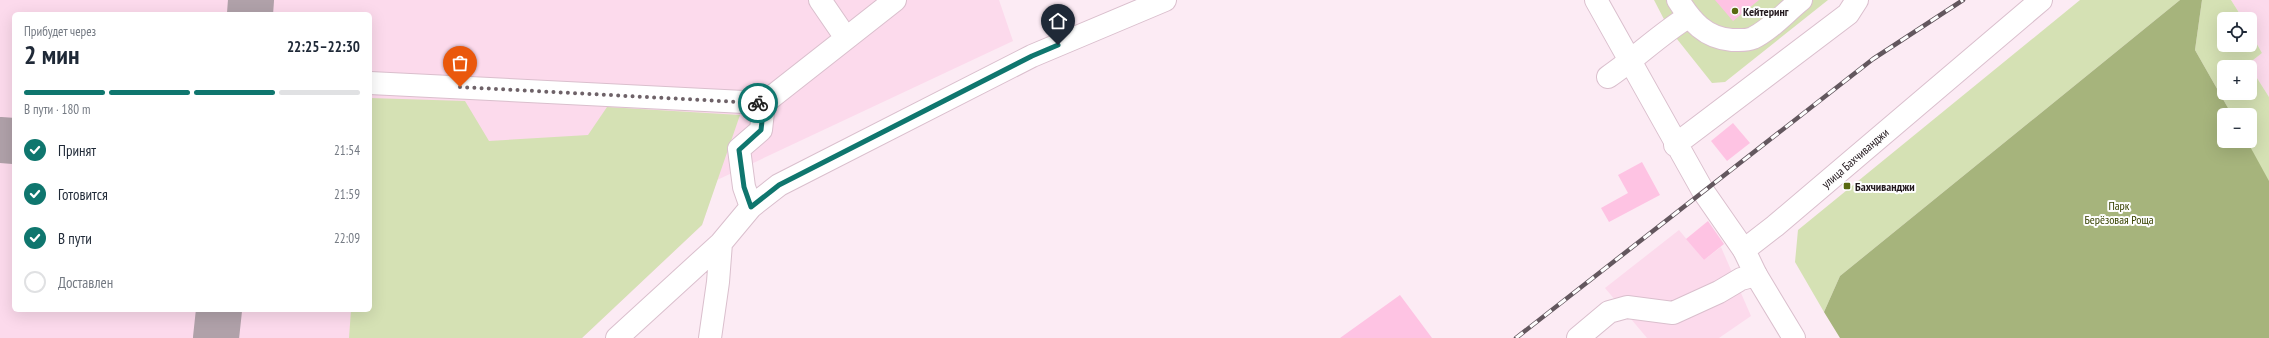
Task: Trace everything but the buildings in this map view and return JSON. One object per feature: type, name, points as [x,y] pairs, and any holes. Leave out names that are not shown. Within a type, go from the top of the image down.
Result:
[{"type":"main road","points":[[820,0],[846,38]]},
{"type":"main road","points":[[372,82],[764,103],[895,0]]},
{"type":"main road","points":[[618,338],[721,243],[751,207],[779,185],[1032,56],[1165,0]]},
{"type":"main road","points":[[1596,0],[1675,145],[1703,191],[1744,250],[1756,275],[1794,338]]},
{"type":"main road","points":[[1608,77],[1631,62],[1669,29],[1683,8],[1699,28],[1710,35],[1726,39],[1746,41],[1768,28],[1801,0]]},
{"type":"main road","points":[[1675,145],[1848,14],[1858,0]]},
{"type":"main road","name":"улица Бахчиванджи","points":[[1744,250],[1775,226],[2041,0]]},
{"type":"main road","points":[[751,207],[744,187],[739,150],[761,130],[764,103]]},
{"type":"main road","points":[[710,338],[718,282],[721,243]]},
{"type":"main road","points":[[1578,338],[1609,312],[1627,307],[1673,313],[1719,292],[1741,279],[1756,275]]},
{"type":"shaded area","points":[[0,0],[999,0],[1013,41],[717,180],[702,225],[582,338],[0,338]]},
{"type":"shaded area","points":[[2231,0],[2269,0],[2269,97],[2257,78],[2257,60],[2253,60],[2262,53],[2257,44],[2257,12],[2239,12]]},
{"type":"shaded area","points":[[1679,230],[1704,260],[1721,247],[1751,316],[1719,338],[1647,338],[1605,288]]},
{"type":"green space","points":[[1654,0],[1828,0],[1725,82],[1712,83],[1669,29]]},
{"type":"green space","points":[[2080,0],[2180,0],[1840,276],[1824,312],[1795,262],[1798,230]]},
{"type":"green space","name":"Парк Берёзовая Роща","points":[[2180,0],[2202,0],[2195,50],[2217,89],[2217,100],[2223,100],[2228,108],[2217,108],[2217,148],[2251,148],[2269,181],[2269,338],[1840,338],[1824,312],[1840,276]]},
{"type":"green space","points":[[2202,0],[2231,0],[2239,12],[2217,12],[2217,52],[2257,52],[2257,44],[2262,53],[2253,60],[2217,60],[2217,89],[2195,50]]},
{"type":"green space","points":[[2257,78],[2269,97],[2269,182],[2250,148],[2257,148],[2257,108],[2228,108],[2223,100],[2257,100]]},
{"type":"green space","points":[[372,98],[465,101],[489,141],[588,135],[607,107],[740,115],[702,225],[582,338],[349,338],[351,312],[372,312]]},
{"type":"taxiway","points":[[250,12],[251,0]]},
{"type":"taxiway","points":[[0,140],[12,141]]},
{"type":"taxiway","points":[[216,338],[219,312]]},
{"type":"railway","points":[[1516,338],[1873,59],[1963,0]]},
{"type":"way so far","points":[[460,87],[758,103]]},
{"type":"place","name":"Кейтеринг","points":[[1735,11]]},
{"type":"place","name":"Бахчиванджи","points":[[1847,186]]},
{"type":"route","points":[[758,103],[764,103],[761,130],[739,150],[744,187],[751,207],[779,185],[1032,56],[1058,45]]}]
